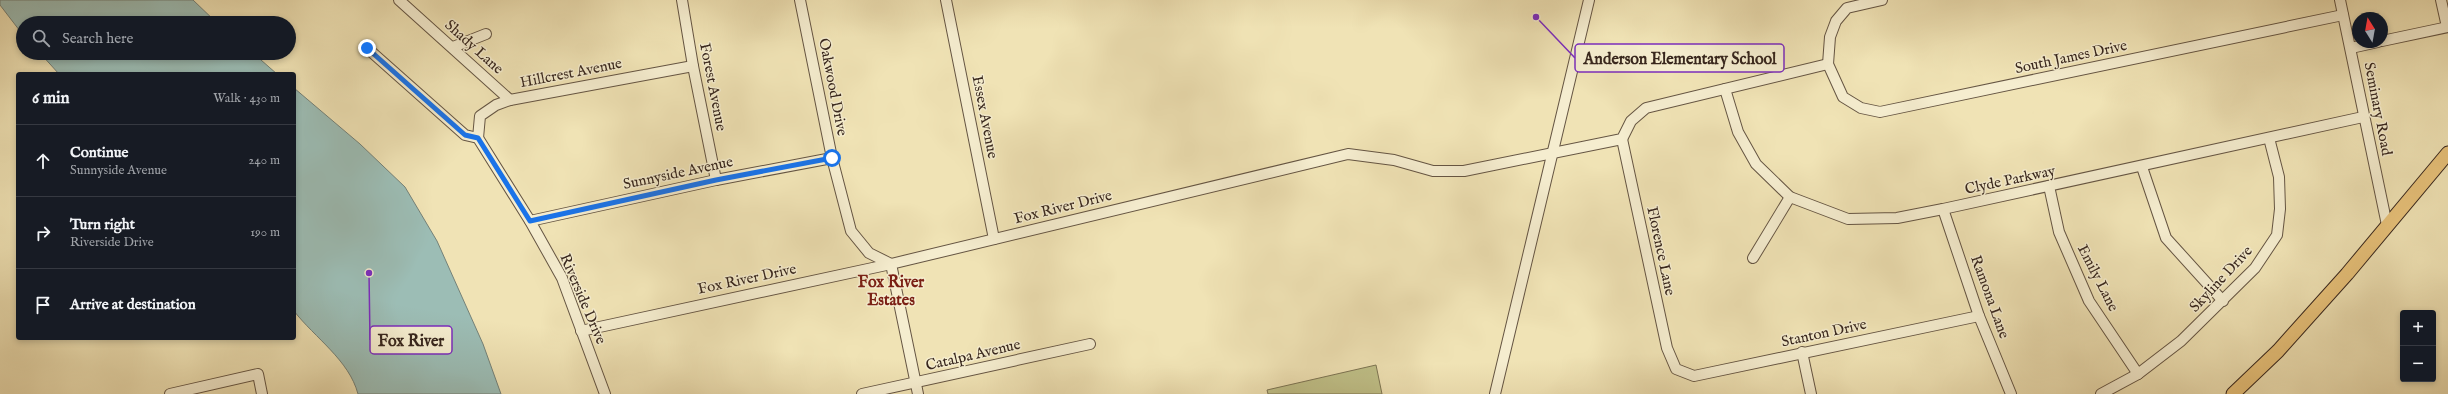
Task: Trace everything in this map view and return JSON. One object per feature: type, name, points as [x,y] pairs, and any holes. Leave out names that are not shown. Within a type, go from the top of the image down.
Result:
[{"type":"main road","points":[[2233,394],[2278,351],[2346,274],[2448,153]]},
{"type":"street","name":"Shady Lane","points":[[399,0],[453,47],[510,100]]},
{"type":"street","name":"Forest Avenue","points":[[682,0],[693,66],[716,180]]},
{"type":"street","name":"Oakwood Drive","points":[[800,0],[832,158],[851,231],[869,253],[891,264]]},
{"type":"street","name":"Essex Avenue","points":[[946,0],[994,239]]},
{"type":"street","points":[[1495,394],[1589,0]]},
{"type":"street","points":[[1622,139],[1631,121],[1646,108],[1828,64],[1830,38],[1836,21],[1847,8],[1882,0]]},
{"type":"street","name":"Seminary Road","points":[[2340,0],[2351,48],[2363,117],[2387,224]]},
{"type":"street","points":[[2388,40],[2448,27],[2441,0]]},
{"type":"street","name":"South James Drive","points":[[1828,64],[1843,97],[1861,108],[1880,112],[2343,15]]},
{"type":"street","points":[[453,47],[486,34]]},
{"type":"street","points":[[367,48],[465,135],[478,138]]},
{"type":"street","name":"Hillcrest Avenue","points":[[478,138],[480,116],[496,105],[510,100],[693,66]]},
{"type":"street","name":"Clyde Parkway","points":[[1725,89],[1738,132],[1756,164],[1790,197],[1848,219],[1897,218],[1943,210],[2363,117]]},
{"type":"street","name":"Riverside Drive","points":[[478,138],[530,221],[562,278],[605,394]]},
{"type":"street","name":"Skyline Drive","points":[[2101,394],[2138,374],[2181,341],[2256,268],[2277,235],[2280,208],[2278,177],[2269,138]]},
{"type":"street","name":"Fox River Drive","points":[[581,331],[891,264],[1348,154],[1394,160],[1433,172],[1464,171],[1622,139]]},
{"type":"street","name":"Florence Lane","points":[[1622,139],[1667,348],[1676,368]]},
{"type":"street","name":"Sunnyside Avenue","points":[[530,221],[716,180],[832,158]]},
{"type":"street","points":[[2142,167],[2166,238],[2223,301]]},
{"type":"street","name":"Emily Lane","points":[[2049,186],[2059,232],[2089,301],[2138,374]]},
{"type":"street","points":[[1753,258],[1790,197]]},
{"type":"street","name":"Ramona Lane","points":[[1943,210],[1979,316],[2011,394]]},
{"type":"street","points":[[891,264],[918,394]]},
{"type":"street","name":"Stanton Drive","points":[[1676,368],[1694,376],[1802,352],[1979,316]]},
{"type":"street","name":"Catalpa Avenue","points":[[862,394],[1090,344]]},
{"type":"street","points":[[1802,352],[1811,394]]},
{"type":"street","points":[[170,394],[258,374],[262,394]]},
{"type":"green space","points":[[1376,365],[1382,394],[1268,394],[1267,390]]},
{"type":"water","points":[[0,0],[193,0],[210,16],[16,16],[16,26],[0,5]]},
{"type":"water","points":[[46,60],[261,60],[275,72],[57,72]]},
{"type":"water","points":[[296,90],[360,144],[405,187],[437,241],[483,344],[501,394],[358,394],[354,382],[347,370],[296,314]]},
{"type":"place","name":"Anderson Elementary School","points":[[1536,17]]},
{"type":"place","name":"Fox River","points":[[369,273]]},
{"type":"district","name":"Fox River Estates","points":[[891,292]]},
{"type":"route","points":[[367,48],[465,135],[478,138],[530,221],[716,180],[832,158]]}]
